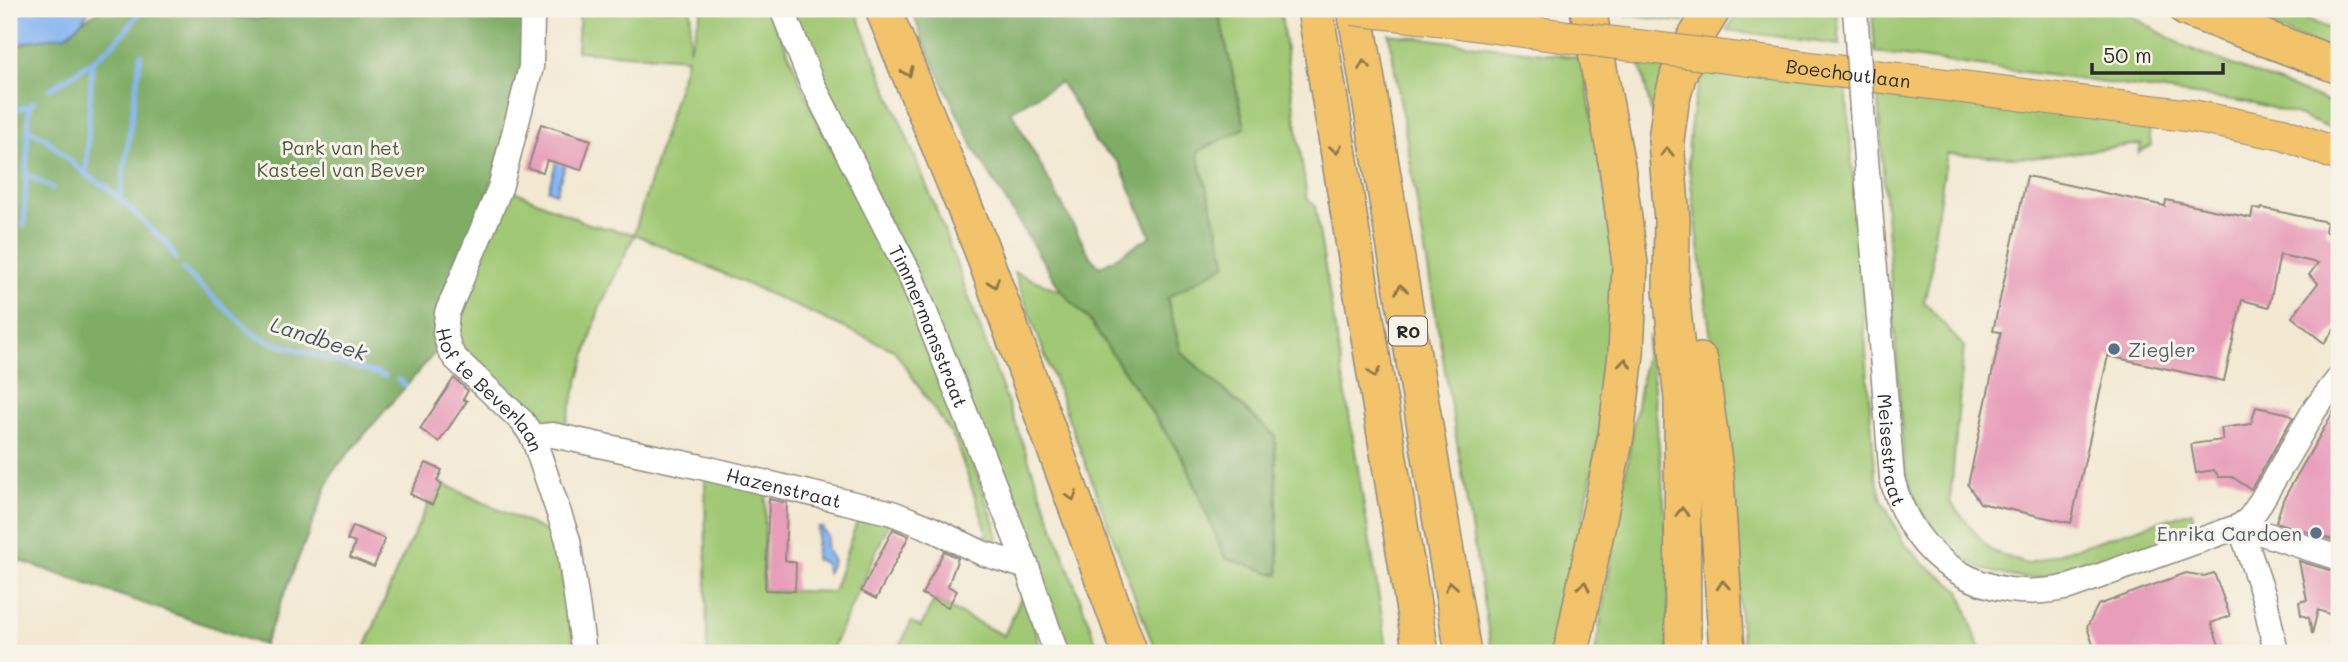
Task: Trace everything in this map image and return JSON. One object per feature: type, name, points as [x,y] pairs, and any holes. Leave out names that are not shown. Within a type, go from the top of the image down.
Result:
[{"type":"highway","points":[[883,9],[980,245],[1130,653]]},
{"type":"highway","name":"R0","points":[[1315,9],[1421,653]]},
{"type":"highway","name":"R0","points":[[1354,9],[1463,653]]},
{"type":"highway","points":[[1571,653],[1616,436],[1626,354],[1630,264],[1617,166],[1588,9]]},
{"type":"highway","points":[[1607,9],[1654,237],[1671,291]]},
{"type":"highway","points":[[1683,653],[1682,399],[1671,291],[1672,220],[1666,140],[1678,76],[1689,48],[1713,9]]},
{"type":"highway","points":[[2186,9],[2339,66]]},
{"type":"highway","points":[[1672,220],[1697,337],[1716,477],[1727,653]]},
{"type":"main road","name":"Boechoutlaan","points":[[1354,9],[2192,116],[2283,134],[2339,155]]},
{"type":"street","name":"Hof te Beverlaan","points":[[535,9],[532,19],[531,67],[500,188],[453,296],[445,326],[447,343],[456,359],[522,421],[533,437],[568,540],[584,653]]},
{"type":"street","name":"Timmermansstraat","points":[[782,9],[811,81],[911,277],[1027,567],[1056,653]]},
{"type":"street","name":"Meisestraat","points":[[1855,9],[1889,464],[1902,510],[1923,543],[1947,565],[1989,587],[2015,592],[2047,592],[2069,587],[2240,526]]},
{"type":"street","points":[[2240,526],[2257,508],[2315,409],[2339,378]]},
{"type":"street","name":"Hazenstraat","points":[[533,437],[552,435],[859,504],[914,521],[982,553],[1027,567]]},
{"type":"street","points":[[2240,526],[2339,558]]},
{"type":"street","points":[[2240,526],[2265,600],[2276,653]]},
{"type":"green space","name":"Park van het Kasteel van Bever","points":[[103,9],[145,9],[256,19],[303,9],[546,9],[439,349],[432,345],[437,350],[333,471],[264,645],[9,557],[9,49],[29,41],[67,35],[82,21]]},
{"type":"green space","points":[[580,9],[691,9],[689,50],[702,9],[770,9],[814,114],[918,318],[994,521],[998,539],[994,544],[974,541],[988,534],[955,440],[894,350],[635,234],[599,309],[565,427],[541,424],[532,419],[453,338],[451,325],[508,188],[588,224],[634,234],[687,58],[577,51]]},
{"type":"green space","points":[[791,9],[855,9],[936,209],[1100,653],[1064,653],[853,143]]},
{"type":"green space","points":[[912,9],[1218,9],[1245,128],[1197,152],[1227,264],[1167,298],[1181,352],[1275,436],[1279,575],[1225,558],[1185,461],[1089,320],[1061,291],[974,149],[922,39]],"holes":[[[1060,82],[1080,112],[1095,142],[1119,163],[1151,236],[1100,267],[1091,258],[1011,111]]]},
{"type":"green space","points":[[1218,9],[1281,15],[1307,199],[1315,206],[1388,653],[1156,653],[1014,272],[1061,291],[1089,320],[1185,462],[1225,558],[1275,436],[1181,352],[1167,297],[1226,264],[1197,152],[1245,127]]},
{"type":"green space","points":[[1625,9],[1694,9],[1683,22],[1626,15]]},
{"type":"green space","points":[[1742,9],[1837,9],[1840,45],[1726,30]]},
{"type":"green space","points":[[1872,9],[2119,9],[2186,47],[2339,106],[2339,132],[2297,115],[2254,103],[1875,52]]},
{"type":"green space","points":[[2224,9],[2284,9],[2339,33],[2339,53]]},
{"type":"green space","points":[[1389,34],[1582,58],[1615,250],[1614,355],[1558,653],[1492,653]]},
{"type":"green space","points":[[1640,63],[1666,67],[1653,119]]},
{"type":"green space","points":[[1704,71],[1846,83],[1875,473],[1882,500],[1903,542],[1924,564],[1960,590],[1981,653],[1743,653],[1728,473],[1688,160],[1692,115]]},
{"type":"green space","points":[[1877,85],[2121,116],[2149,128],[2151,145],[2139,153],[2141,144],[2031,158],[1947,154],[1932,248],[1932,269],[1924,302],[1964,347],[1950,502],[1990,550],[2026,564],[2192,511],[2195,527],[2193,531],[2092,570],[2028,578],[2004,575],[1983,568],[1946,544],[1932,527],[1910,487],[1904,464]]},
{"type":"green space","points":[[1649,335],[1669,560],[1668,653],[1595,653]]},
{"type":"green space","points":[[705,474],[766,491],[763,590],[833,592],[860,513],[890,521],[830,653],[707,653]]},
{"type":"green space","points":[[439,482],[556,536],[575,653],[363,653],[399,565],[429,503],[432,504],[442,484]]},
{"type":"green space","points":[[1024,591],[1042,653],[897,653],[911,622],[921,627],[934,600],[1004,636]]},
{"type":"water","points":[[9,9],[90,9],[67,35],[29,41],[9,49]]},
{"type":"water","points":[[557,160],[566,163],[556,193],[548,190]]},
{"type":"water","points":[[818,527],[823,528],[828,536],[826,548],[833,561],[827,573],[825,563],[815,559]]},
{"type":"building","points":[[541,124],[591,140],[581,170],[547,160],[543,172],[528,168]]},
{"type":"building","name":"Ziegler","points":[[2027,176],[2165,206],[2166,200],[2251,218],[2253,208],[2262,208],[2327,222],[2325,231],[2339,243],[2339,323],[2324,343],[2292,317],[2318,283],[2309,275],[2318,263],[2280,255],[2269,307],[2242,300],[2224,381],[2108,356],[2071,523],[1980,503],[1968,485],[2001,332],[1993,331]]},
{"type":"building","points":[[454,378],[468,391],[463,399],[467,401],[439,442],[420,429]]},
{"type":"building","points":[[2339,402],[2339,542],[2276,522],[2283,500]]},
{"type":"building","points":[[2256,407],[2293,417],[2251,489],[2232,477],[2219,477],[2214,470],[2196,473],[2191,444],[2223,440],[2221,428],[2251,424]]},
{"type":"building","points":[[426,463],[442,470],[437,481],[442,484],[432,505],[410,494]]},
{"type":"building","points":[[769,499],[787,503],[785,560],[796,563],[795,591],[765,590]]},
{"type":"building","points":[[353,526],[385,539],[374,567],[350,557],[355,543],[347,540]]},
{"type":"building","points":[[893,529],[909,536],[876,599],[861,591]]},
{"type":"building","points":[[944,551],[958,558],[948,586],[957,591],[948,607],[922,594]]},
{"type":"building","points":[[2299,561],[2339,573],[2339,614],[2336,613],[2335,616],[2318,610],[2312,634],[2309,618],[2301,615],[2299,602],[2307,600]]},
{"type":"building","points":[[2186,573],[2204,576],[2214,573],[2230,616],[2211,623],[2222,653],[2096,653],[2087,627],[2098,605]]},
{"type":"waterway","points":[[50,89],[109,48],[137,16]]},
{"type":"waterway","points":[[120,199],[141,54]]},
{"type":"waterway","name":"Landbeek","points":[[86,175],[92,61]]},
{"type":"waterway","points":[[24,226],[29,107],[34,102]]},
{"type":"waterway","name":"Landbeek","points":[[9,107],[29,107]]},
{"type":"waterway","name":"Landbeek","points":[[28,130],[45,138],[86,175],[107,187],[167,244],[176,258]]},
{"type":"waterway","points":[[26,174],[52,188]]},
{"type":"waterway","name":"Landbeek","points":[[183,270],[255,335],[273,343],[385,376]]},
{"type":"waterway","points":[[398,380],[405,385]]},
{"type":"place","name":"Ziegler","points":[[2114,349]]},
{"type":"place","name":"Enrika Cardoen","points":[[2316,533]]}]
